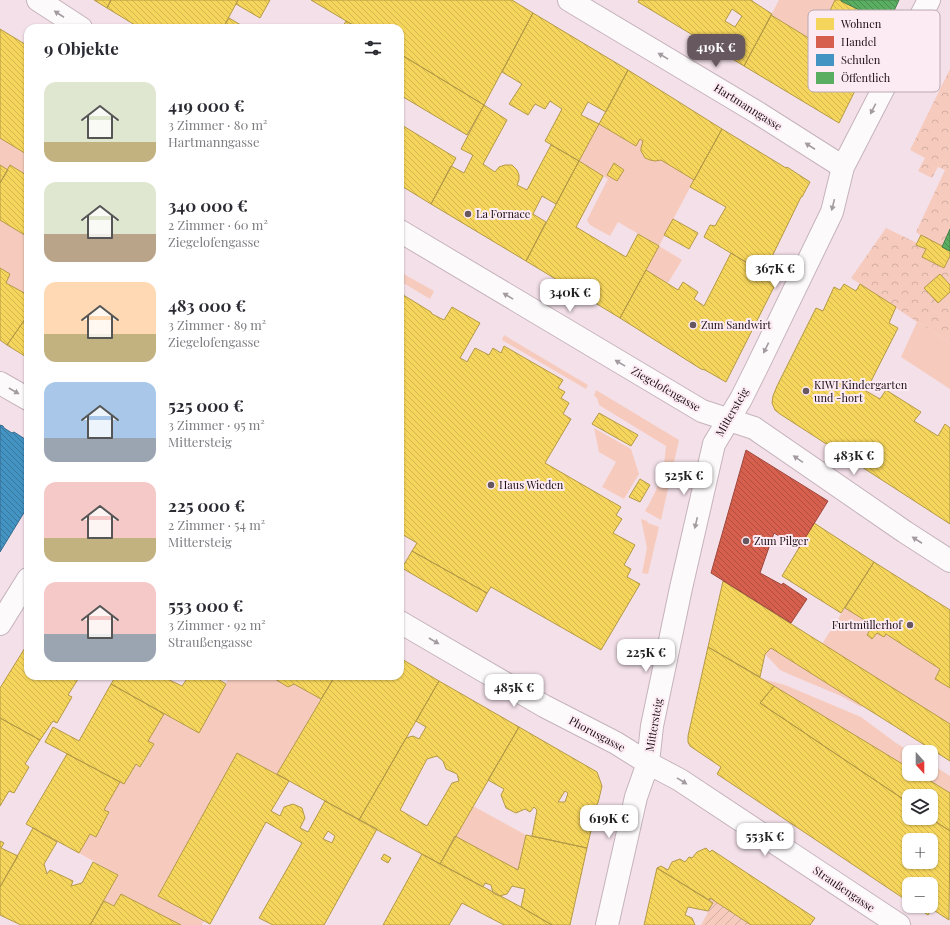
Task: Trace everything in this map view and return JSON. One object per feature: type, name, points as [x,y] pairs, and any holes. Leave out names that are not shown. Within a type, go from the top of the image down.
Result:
[{"type":"street","points":[[38,0],[74,24]]},
{"type":"street","name":"Hartmanngasse","points":[[569,0],[758,113],[843,167]]},
{"type":"street","name":"Mittersteig","points":[[924,10],[929,0]]},
{"type":"street","name":"Mittersteig","points":[[607,925],[636,797],[648,763],[652,726],[681,588],[714,444],[744,392],[832,212],[843,167],[882,92]]},
{"type":"street","name":"Ziegelofengasse","points":[[404,233],[702,411],[754,428],[950,561]]},
{"type":"street","points":[[0,383],[24,397]]},
{"type":"street","points":[[0,624],[24,585]]},
{"type":"street","name":"Phorusgasse","points":[[404,624],[544,706],[616,743],[648,763]]},
{"type":"street","name":"Straußengasse","points":[[648,763],[680,780],[899,925]]},
{"type":"green space","points":[[779,0],[835,0],[830,10],[808,10],[808,38],[771,15]]},
{"type":"green space","points":[[950,69],[950,343],[851,278],[886,228],[917,243],[920,235],[916,232],[945,170],[938,167],[932,178],[918,171],[925,158],[910,150],[939,92],[940,92]]},
{"type":"green space","points":[[599,124],[636,146],[640,139],[643,141],[641,152],[645,157],[654,161],[661,160],[694,180],[659,246],[618,222],[610,236],[590,225],[587,220],[608,179],[579,161]],"holes":[[[614,163],[624,170],[617,181],[607,175]]]},
{"type":"green space","points":[[0,138],[24,153],[24,174],[10,165],[8,170],[0,165]]},
{"type":"green space","points":[[0,220],[24,235],[24,293],[6,283],[10,274],[0,268]]},
{"type":"green space","points":[[886,228],[918,322],[950,343],[950,389],[901,357],[917,322],[859,283]]},
{"type":"green space","points":[[659,246],[682,260],[668,283],[646,270]]},
{"type":"green space","points":[[404,274],[434,291],[430,299],[404,283]]},
{"type":"green space","points":[[504,335],[588,385],[586,389],[502,340]]},
{"type":"green space","points":[[596,390],[679,440],[661,520],[645,511],[660,479],[666,446],[599,405],[597,398],[594,396]]},
{"type":"green space","points":[[594,428],[631,449],[639,474],[624,499],[602,487],[616,462],[599,452]]},
{"type":"green space","points":[[641,519],[659,527],[648,574],[642,573],[647,548]]},
{"type":"green space","points":[[845,608],[871,624],[869,627],[871,628],[867,635],[872,639],[877,633],[886,634],[940,669],[935,678],[950,688],[950,724],[822,644]]},
{"type":"green space","points":[[771,648],[863,706],[861,707],[841,696],[780,670],[765,654]]},
{"type":"green space","points":[[763,679],[785,685],[861,717],[902,747],[902,764]]},
{"type":"green space","points":[[228,680],[277,680],[288,687],[294,684],[321,699],[277,774],[237,753],[158,895],[204,921],[202,925],[181,925],[121,894],[114,906],[104,901],[118,875],[79,853],[90,834],[96,837],[109,813],[104,810],[120,782],[124,784],[136,764],[141,767],[154,745],[148,741],[164,714],[199,733]]},
{"type":"green space","points":[[938,768],[950,776],[950,793],[930,781],[938,781]]},
{"type":"green space","points":[[473,806],[526,835],[518,870],[455,836]]},
{"type":"green space","points":[[710,898],[751,925],[701,925],[713,903],[709,900]]},
{"type":"building: Wohnen","points":[[94,0],[111,0],[107,8]]},
{"type":"building: Wohnen","points":[[111,0],[238,0],[225,24],[133,24],[107,8]]},
{"type":"building: Wohnen","points":[[238,0],[270,0],[260,18],[236,4]]},
{"type":"building: Wohnen","points":[[311,0],[512,0],[533,13],[484,105],[404,56],[404,24],[351,24]]},
{"type":"building: Wohnen","points":[[639,0],[752,0],[772,14],[744,66],[638,2]],"holes":[[[732,9],[742,16],[735,27],[725,21]]]},
{"type":"building: Wohnen","points":[[835,0],[840,0],[860,10],[830,10]]},
{"type":"building: Wohnen","points":[[533,13],[628,70],[606,112],[588,102],[581,115],[599,124],[579,161],[545,141],[562,109],[550,101],[545,109],[535,104],[528,115],[509,104],[522,84],[502,72]]},
{"type":"building: Wohnen","points":[[771,15],[808,38],[808,92],[854,92],[839,123],[744,66]]},
{"type":"building: Wohnen","points":[[229,18],[239,24],[225,24]]},
{"type":"building: Wohnen","points":[[346,21],[351,24],[344,24]]},
{"type":"building: Wohnen","points":[[0,29],[24,44],[24,153],[0,138]]},
{"type":"building: Wohnen","points":[[404,56],[484,105],[467,135],[404,97]]},
{"type":"building: Wohnen","points":[[628,70],[722,129],[694,180],[661,160],[655,161],[645,158],[641,151],[643,141],[640,139],[636,146],[599,124]]},
{"type":"building: Wohnen","points":[[484,105],[507,120],[483,164],[495,172],[499,167],[512,165],[517,170],[519,175],[517,185],[527,190],[551,145],[579,161],[556,204],[542,196],[533,214],[546,222],[526,261],[431,204],[451,166],[464,173],[473,155],[461,149]]},
{"type":"building: Wohnen","points":[[404,126],[456,158],[431,204],[404,187]]},
{"type":"building: Wohnen","points":[[722,129],[810,182],[801,197],[764,273],[704,237],[710,225],[715,226],[726,207],[690,187]]},
{"type":"building: Wohnen","points":[[579,161],[603,176],[576,227],[626,257],[638,234],[659,246],[620,318],[526,261]]},
{"type":"building: Wohnen","points":[[614,163],[624,170],[617,181],[607,175]]},
{"type":"building: Wohnen","points":[[0,165],[8,170],[0,183]]},
{"type":"building: Wohnen","points":[[10,165],[24,174],[24,235],[0,220],[0,183]]},
{"type":"building: Wohnen","points":[[673,219],[698,233],[689,249],[664,235]]},
{"type":"building: Wohnen","points":[[921,235],[950,251],[950,256],[944,268],[922,257],[926,249],[916,245]]},
{"type":"building: Wohnen","name":"Zum Sandwirt","points":[[731,253],[777,281],[726,382],[701,369],[620,318],[646,270],[678,290],[683,282],[698,292],[694,299],[704,306]]},
{"type":"building: Wohnen","points":[[0,268],[10,274],[6,283],[24,293],[24,321],[7,345],[0,340]]},
{"type":"building: Wohnen","points":[[940,274],[950,285],[950,292],[938,303],[924,288]]},
{"type":"building: Wohnen","points":[[844,284],[856,291],[860,284],[896,307],[889,323],[898,328],[866,391],[880,399],[886,390],[921,412],[914,421],[938,436],[945,424],[950,428],[950,524],[775,410],[772,403],[777,386],[816,308],[823,311],[834,287],[840,290]]},
{"type":"building: Wohnen","name":"Haus Wieden","points":[[404,295],[444,320],[452,307],[480,323],[460,358],[467,362],[475,348],[489,355],[493,348],[501,353],[504,346],[563,380],[558,388],[565,392],[561,398],[569,403],[563,414],[571,419],[545,463],[621,507],[616,515],[622,519],[613,533],[635,545],[624,565],[631,569],[627,577],[640,584],[601,650],[491,587],[487,593],[412,551],[417,543],[404,535]]},
{"type":"building: Wohnen","points":[[24,321],[24,356],[7,345]]},
{"type":"building: Wohnen","points":[[599,413],[638,435],[631,446],[592,424]]},
{"type":"building: Wohnen","points":[[640,479],[650,485],[640,502],[629,497]]},
{"type":"building: Wohnen","points":[[814,523],[874,562],[841,613],[782,576]]},
{"type":"building: Wohnen","points":[[412,551],[487,593],[477,612],[404,569],[404,565]]},
{"type":"building: Wohnen","name":"Furtmüllerhof","points":[[874,562],[950,610],[950,688],[935,679],[940,669],[886,634],[884,637],[877,633],[872,639],[867,635],[871,628],[869,627],[871,624],[845,608]]},
{"type":"building: Wohnen","points":[[723,581],[950,724],[950,761],[938,753],[938,745],[925,745],[771,648],[765,654],[760,677],[708,647]]},
{"type":"building: Wohnen","points":[[708,647],[774,686],[760,703],[902,798],[902,825],[938,825],[938,823],[950,831],[949,920],[938,913],[938,877],[902,877],[902,897],[717,774],[721,767],[690,746],[688,736]]},
{"type":"building: Wohnen","points":[[24,649],[24,680],[77,680],[68,695],[72,697],[57,723],[53,721],[40,740],[0,718],[0,688]]},
{"type":"building: Wohnen","points":[[404,660],[439,681],[359,820],[277,774],[333,680],[404,680]]},
{"type":"building: Wohnen","points":[[114,680],[169,680],[182,686],[186,680],[220,680],[226,684],[199,733],[111,684]]},
{"type":"building: Wohnen","points":[[277,680],[333,680],[321,699],[294,684],[288,687]]},
{"type":"building: Wohnen","points":[[439,681],[519,727],[440,864],[359,820],[406,738],[413,736],[419,739],[426,727],[416,721]],"holes":[[[437,756],[443,761],[446,769],[457,774],[459,781],[452,783],[427,826],[400,810],[427,759]]]},
{"type":"building: Wohnen","points":[[111,684],[164,714],[148,741],[154,744],[140,767],[136,764],[124,784],[45,742],[53,727],[79,741]]},
{"type":"building: Wohnen","points":[[774,686],[902,764],[902,781],[930,781],[950,793],[950,831],[938,823],[938,789],[902,789],[902,798],[760,703]]},
{"type":"building: Wohnen","points":[[0,718],[40,740],[25,764],[29,767],[14,793],[9,791],[0,806]]},
{"type":"building: Wohnen","points":[[519,727],[597,772],[602,786],[587,848],[532,836],[537,810],[534,807],[530,812],[525,809],[516,813],[506,808],[501,795],[504,789],[488,780]],"holes":[[[565,791],[568,793],[565,802],[558,802]]]},
{"type":"building: Wohnen","points":[[237,753],[289,781],[271,811],[280,816],[284,807],[293,804],[302,808],[305,818],[300,828],[308,832],[325,801],[377,829],[324,925],[273,925],[259,918],[302,843],[266,822],[210,924],[158,896]],"holes":[[[328,831],[335,836],[332,843],[323,839]]]},
{"type":"building: Wohnen","points":[[67,754],[120,782],[104,810],[109,812],[96,837],[90,834],[79,853],[26,824]]},
{"type":"building: Wohnen","points":[[33,828],[57,842],[44,864],[47,874],[50,870],[73,881],[71,886],[82,883],[93,862],[118,875],[90,925],[21,925],[0,915],[0,887]]},
{"type":"building: Wohnen","points":[[526,835],[587,848],[570,925],[552,925],[521,907],[525,889],[512,886],[507,894],[499,896],[493,893],[491,885],[485,883],[483,887],[440,864],[455,836],[518,870]]},
{"type":"building: Wohnen","points":[[0,841],[4,843],[1,848],[18,856],[0,887]]},
{"type":"building: Wohnen","points":[[706,848],[710,852],[712,850],[815,918],[810,925],[751,925],[710,898],[709,900],[657,868],[661,866],[668,870],[672,862],[680,859],[685,862],[689,857],[692,858],[697,852]]},
{"type":"building: Wohnen","points":[[384,854],[391,858],[388,863],[381,859]]},
{"type":"building: Wohnen","points":[[422,854],[552,925],[504,925],[462,903],[449,925],[383,925]]},
{"type":"building: Wohnen","points":[[657,868],[713,903],[708,911],[688,907],[685,915],[692,918],[695,925],[644,925]]},
{"type":"building: Wohnen","points":[[121,894],[181,925],[90,925],[104,901],[114,906]]},
{"type":"building: Handel","name":"Zum Pilger","points":[[746,450],[828,501],[799,548],[774,533],[760,573],[782,585],[783,583],[807,599],[791,623],[711,573]]},
{"type":"building: Schulen","points":[[0,425],[24,438],[24,513],[0,552]]},
{"type":"building: Öffentlich","points":[[899,0],[894,10],[859,10],[841,1]]},
{"type":"building: Öffentlich","points":[[950,229],[950,251],[942,247]]},
{"type":"place","name":"La Fornace","points":[[468,214]]},
{"type":"place","name":"Zum Sandwirt","points":[[693,325]]},
{"type":"place","name":"KIWI Kindergarten und -hort","points":[[806,391]]},
{"type":"place","name":"Haus Wieden","points":[[491,485]]},
{"type":"place","name":"Zum Pilger","points":[[746,541]]},
{"type":"place","name":"Furtmüllerhof","points":[[910,625]]}]
